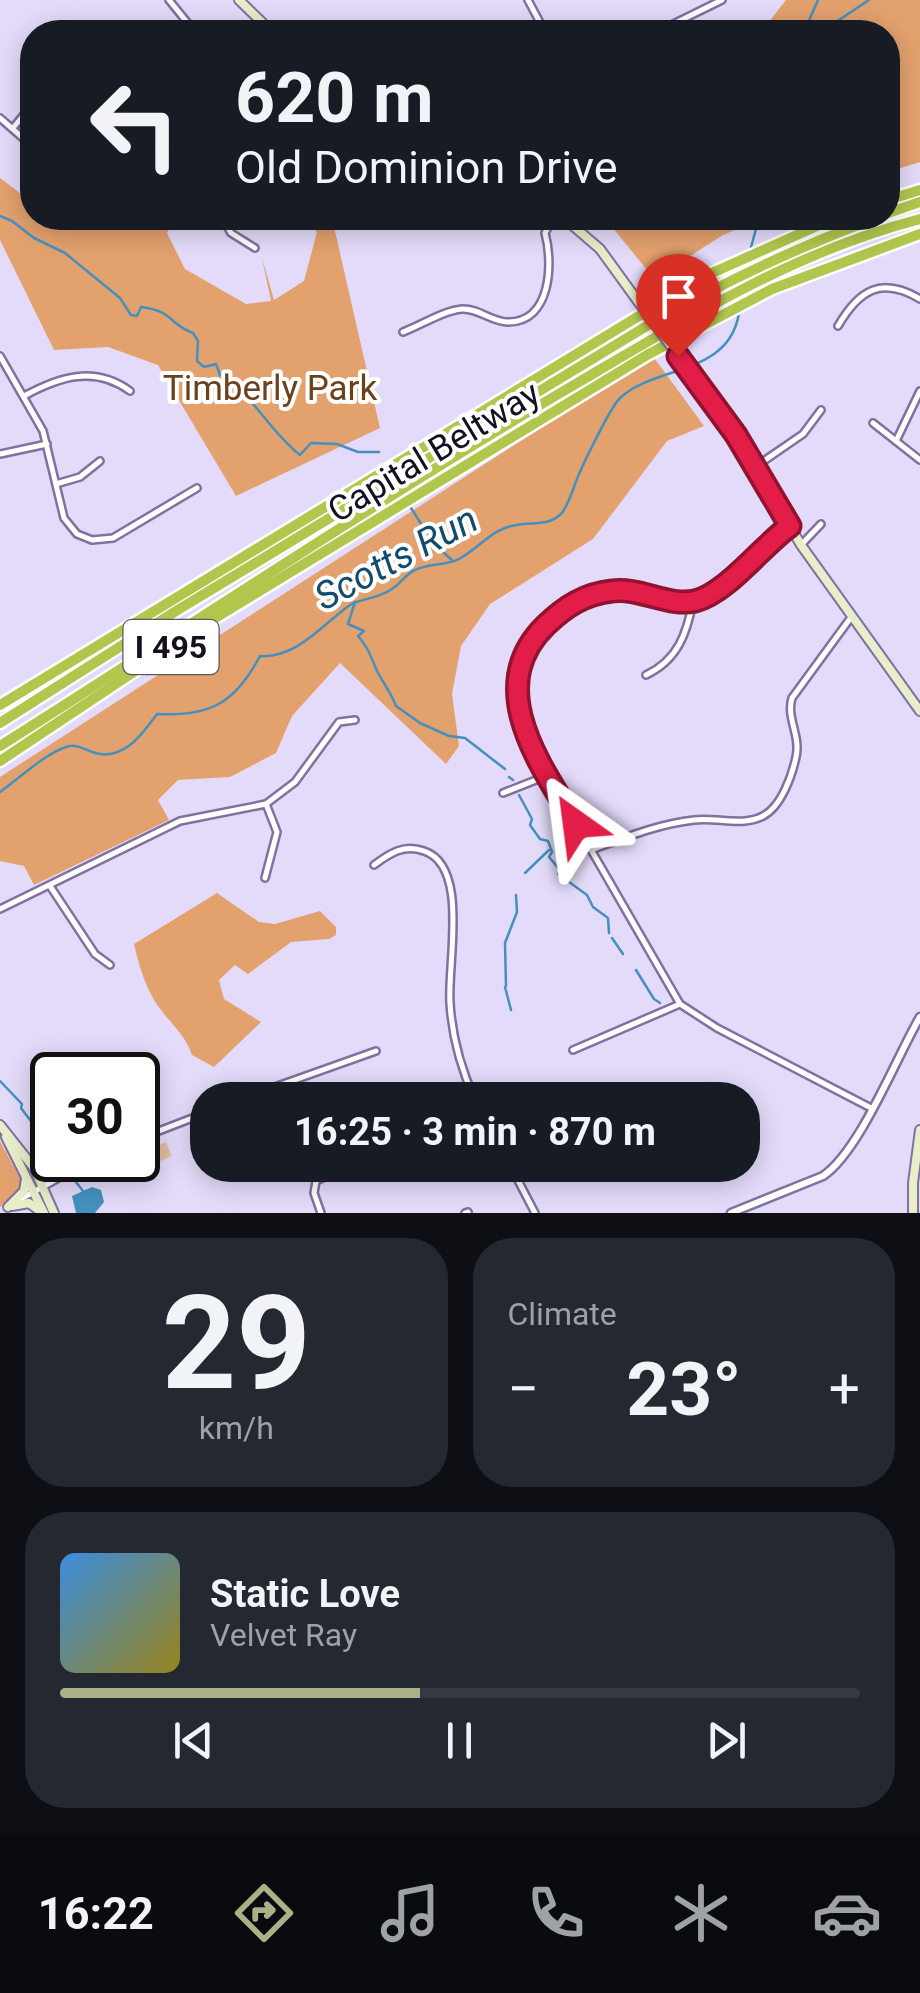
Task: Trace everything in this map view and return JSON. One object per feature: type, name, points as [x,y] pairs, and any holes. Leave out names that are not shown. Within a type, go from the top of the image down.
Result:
[{"type":"highway","name":"Capital Beltway","points":[[0,705],[570,356],[725,266],[807,230]]},
{"type":"highway","name":"I 495","points":[[0,723],[176,612],[720,285],[843,230]]},
{"type":"highway","name":"I 495","points":[[0,746],[435,469],[714,302],[752,282],[891,230]]},
{"type":"highway","name":"Capital Beltway","points":[[0,761],[222,614],[646,355],[794,279],[920,234]]},
{"type":"main road","points":[[239,0],[260,20]]},
{"type":"main road","points":[[578,230],[600,250],[699,384],[756,468],[801,546],[920,711]]},
{"type":"main road","points":[[0,1126],[54,1213]]},
{"type":"main road","points":[[0,1126],[24,1152],[39,1189],[43,1213]]},
{"type":"main road","points":[[913,1213],[920,1130]]},
{"type":"main road","points":[[4,1209],[25,1188],[22,1166]]},
{"type":"main road","points":[[4,1209],[29,1204],[43,1213]]},
{"type":"street","points":[[170,0],[186,20]]},
{"type":"street","points":[[681,20],[722,0]]},
{"type":"street","points":[[0,118],[20,135]]},
{"type":"street","points":[[13,128],[20,120]]},
{"type":"street","points":[[230,230],[256,248]]},
{"type":"street","points":[[403,332],[463,309],[504,322],[517,321],[529,314],[548,281],[547,230]]},
{"type":"street","points":[[838,326],[855,300],[876,289],[902,290],[920,299]]},
{"type":"street","points":[[0,356],[47,444],[68,525],[85,538],[113,538],[197,488]]},
{"type":"street","points":[[24,396],[52,380],[70,376],[115,382],[130,391]]},
{"type":"street","points":[[896,441],[920,391]]},
{"type":"street","points":[[756,468],[804,434],[821,410]]},
{"type":"street","points":[[873,422],[920,460]]},
{"type":"street","points":[[0,454],[47,444]]},
{"type":"street","points":[[56,484],[80,476],[100,461]]},
{"type":"street","points":[[801,546],[821,524]]},
{"type":"street","points":[[790,526],[724,585],[693,601],[628,590],[595,594],[572,603],[541,629],[522,668],[518,705],[524,730],[546,776],[680,1004],[717,1028],[870,1108]]},
{"type":"street","points":[[646,675],[667,662],[680,645],[693,601]]},
{"type":"street","points":[[591,850],[671,824],[700,819],[748,820],[768,813],[785,788],[797,756],[798,736],[789,708],[792,698],[852,616]]},
{"type":"street","points":[[0,909],[180,821],[266,804],[296,782],[339,722],[355,720]]},
{"type":"street","points":[[503,793],[546,776]]},
{"type":"street","points":[[266,804],[276,832],[266,878]]},
{"type":"street","points":[[374,865],[395,851],[408,848],[432,854],[448,871],[452,894],[451,1017],[468,1082]]},
{"type":"street","points":[[50,886],[94,954],[110,965]]},
{"type":"street","points":[[573,1050],[680,1004]]},
{"type":"street","points":[[731,1213],[828,1173],[841,1160],[920,1017]]},
{"type":"street","points":[[289,1082],[376,1051]]},
{"type":"street","points":[[160,1131],[190,1119]]},
{"type":"street","points":[[4,1209],[52,1182]]},
{"type":"street","points":[[316,1182],[314,1193],[321,1213]]},
{"type":"street","points":[[519,1182],[535,1213]]},
{"type":"shaded area","points":[[166,1142],[172,1156],[160,1161],[160,1145]]},
{"type":"green space","points":[[786,0],[920,0],[920,162],[900,168],[900,20],[770,20]]},
{"type":"green space","name":"Timberly Park","points":[[0,178],[20,193],[20,230],[169,230],[185,269],[246,304],[271,301],[262,258],[274,300],[304,281],[315,230],[335,230],[380,428],[236,496],[158,365],[108,347],[54,350],[0,240]]},
{"type":"green space","points":[[614,230],[735,230],[660,275],[648,271]]},
{"type":"green space","points":[[655,359],[704,426],[667,441],[593,539],[490,604],[461,646],[452,694],[459,746],[446,764],[340,663],[292,716],[276,753],[230,777],[178,780],[158,800],[169,820],[34,885],[24,866],[0,861],[0,777],[584,400]]},
{"type":"green space","points":[[217,893],[259,922],[275,924],[320,911],[336,927],[336,935],[291,942],[248,974],[235,965],[219,980],[224,999],[261,1022],[214,1067],[192,1055],[183,1036],[156,1003],[134,944]]},
{"type":"green space","points":[[0,1141],[23,1184],[0,1207]]},
{"type":"water","points":[[92,1187],[101,1190],[104,1202],[95,1213],[76,1213],[72,1196]]},
{"type":"waterway","points":[[809,20],[818,0]]},
{"type":"waterway","name":"Scotts Run","points":[[839,20],[869,0]]},
{"type":"waterway","points":[[0,216],[20,227]]},
{"type":"waterway","points":[[24,230],[65,253],[120,298],[131,315],[137,316],[141,307],[152,309],[193,333],[198,341],[197,361],[204,367],[216,364],[220,375],[242,392],[300,455],[311,443],[379,452]]},
{"type":"waterway","name":"Scotts Run","points":[[750,251],[756,230]]},
{"type":"waterway","name":"Scotts Run","points":[[0,792],[40,761],[66,747],[115,753],[131,744],[157,714],[192,713],[219,704],[241,685],[260,656],[297,646],[350,605],[386,593],[415,570],[459,559],[500,530],[556,518],[566,507],[591,449],[620,398],[635,387],[706,359],[732,333],[739,313]]},
{"type":"waterway","points":[[411,508],[425,530]]},
{"type":"waterway","points":[[427,538],[452,560]]},
{"type":"waterway","points":[[355,602],[348,624],[364,631],[358,636],[396,706],[420,723],[449,736],[465,738],[505,769]]},
{"type":"waterway","points":[[509,777],[513,780]]},
{"type":"waterway","points":[[519,795],[532,819],[530,825],[540,839],[548,841],[552,852],[549,857],[560,870],[558,874],[587,895],[593,907],[608,918],[609,933]]},
{"type":"waterway","points":[[525,873],[549,850]]},
{"type":"waterway","points":[[506,986],[505,943],[517,912],[516,895]]},
{"type":"waterway","points":[[612,938],[623,954]]},
{"type":"waterway","points":[[636,970],[660,1003]]},
{"type":"waterway","points":[[505,987],[511,1010]]},
{"type":"waterway","points":[[0,1081],[22,1104],[30,1120]]},
{"type":"waterway","points":[[76,1182],[83,1191]]},
{"type":"route","points":[[576,824],[535,755],[519,714],[522,668],[539,632],[572,603],[595,594],[628,590],[684,602],[700,599],[724,585],[790,526],[736,435],[678,356]]}]
